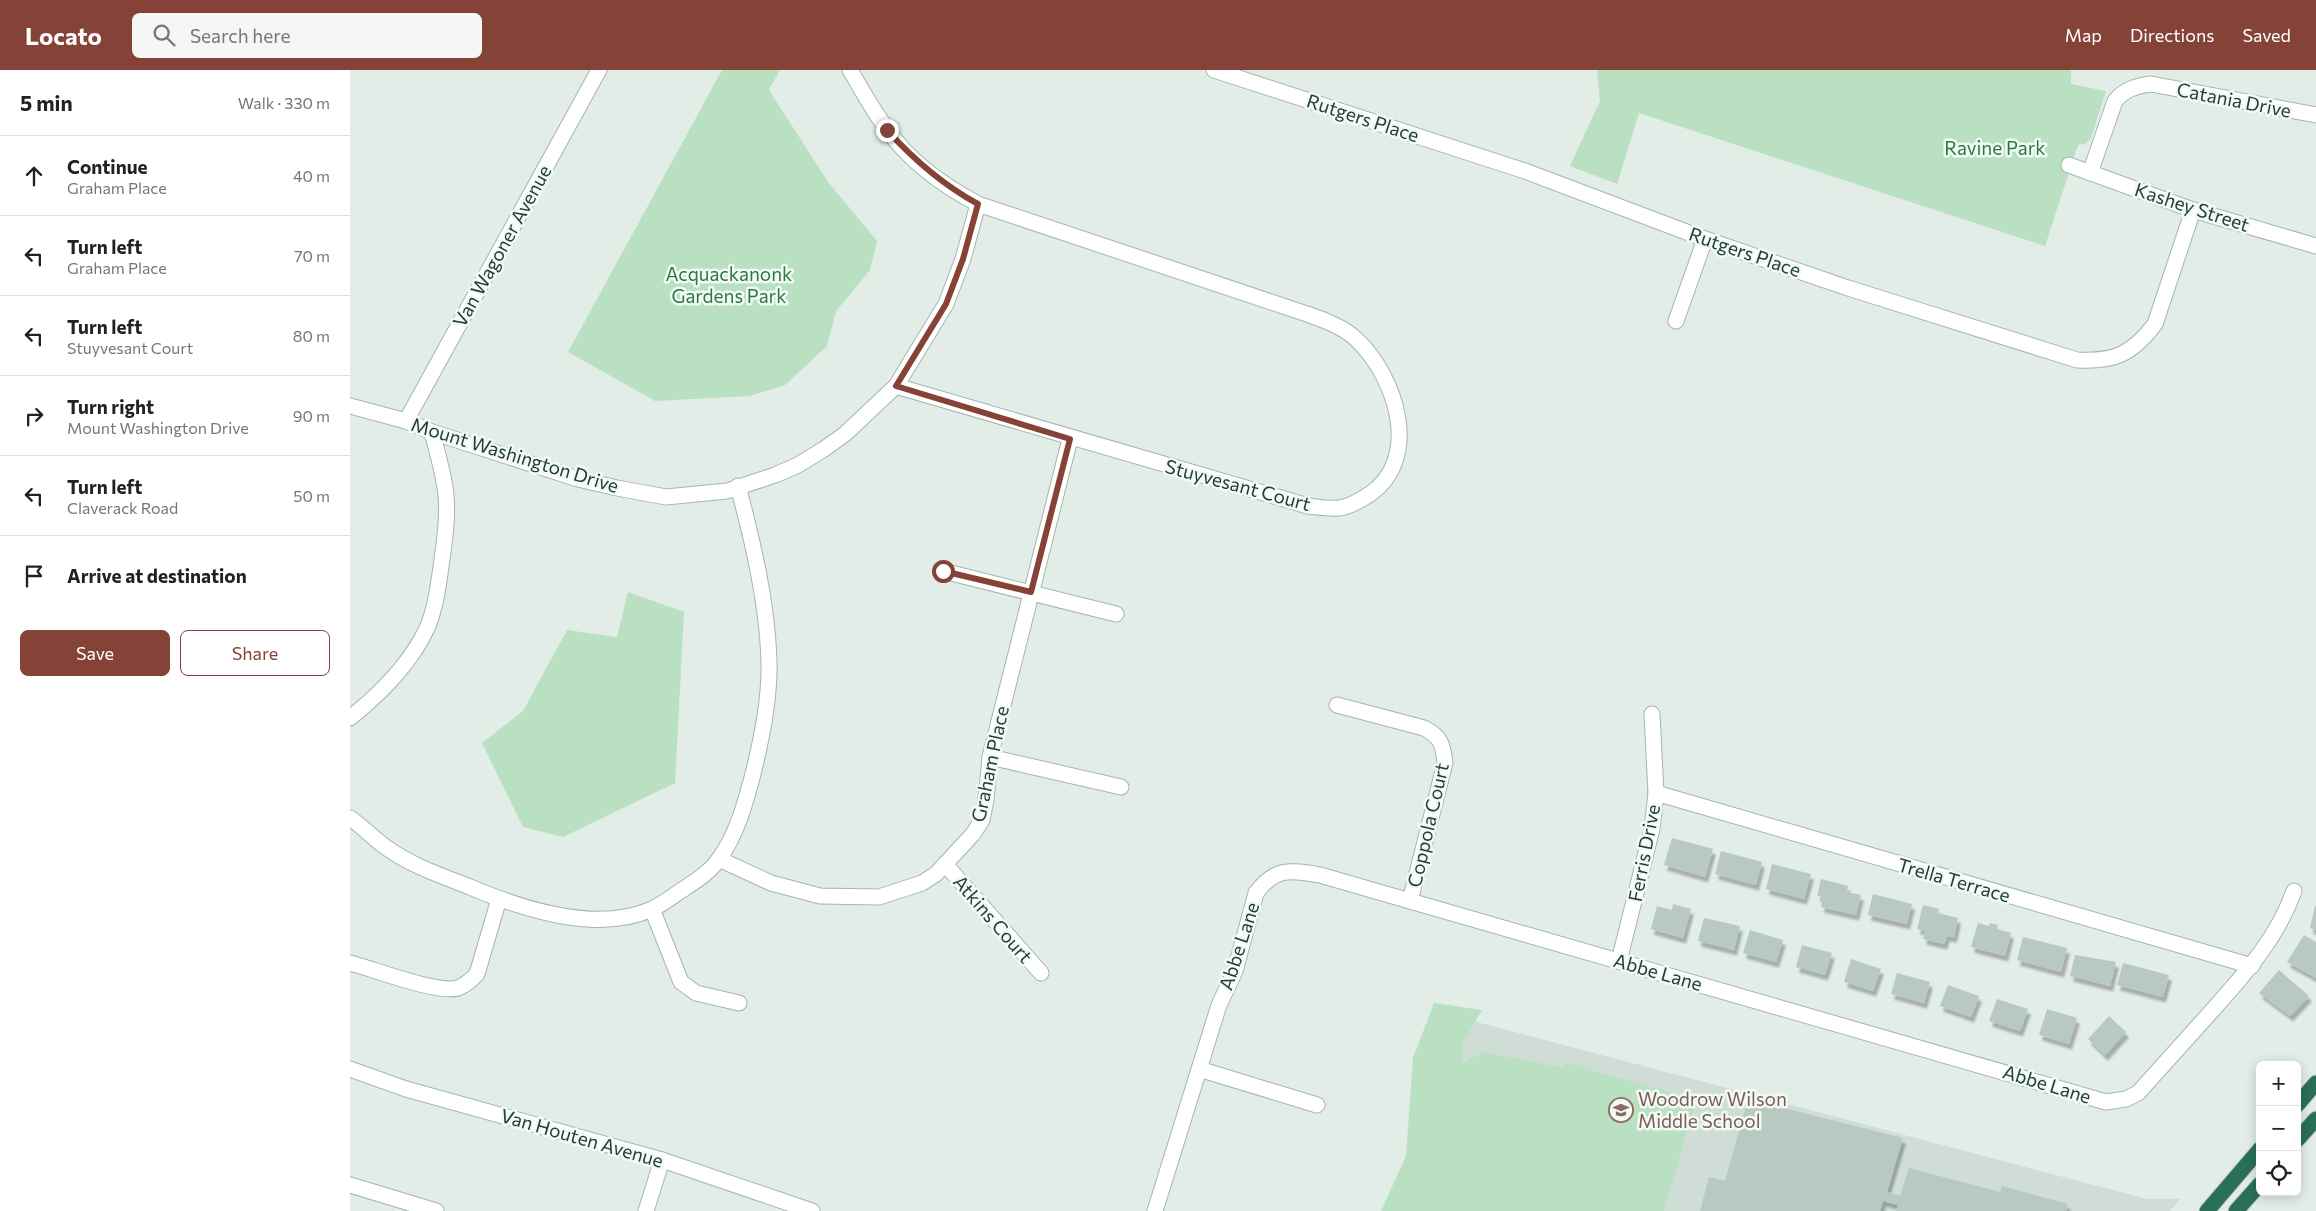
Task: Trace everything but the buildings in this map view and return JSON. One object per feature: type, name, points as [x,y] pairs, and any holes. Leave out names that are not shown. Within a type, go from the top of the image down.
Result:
[{"type":"highway","points":[[2301,1100],[2316,1083]]},
{"type":"highway","points":[[2301,1136],[2316,1119]]},
{"type":"highway","points":[[2207,1211],[2258,1151]]},
{"type":"highway","points":[[2236,1211],[2256,1188]]},
{"type":"street","name":"Van Wagoner Avenue","points":[[406,421],[598,70]]},
{"type":"street","name":"Stuyvesant Court","points":[[850,70],[887,130],[904,149],[953,191],[978,204],[1307,314],[1340,329],[1356,339],[1378,367],[1396,409],[1399,429],[1394,464],[1387,480],[1364,498],[1340,508],[1308,506],[1070,439],[896,386]]},
{"type":"street","name":"Rutgers Place","points":[[1214,70],[1525,171],[1705,239],[1848,288],[2078,360],[2097,361],[2117,357],[2132,349],[2144,339],[2155,324],[2193,210]]},
{"type":"street","name":"Catania Drive","points":[[2090,173],[2115,100],[2123,92],[2137,86],[2151,84],[2316,115]]},
{"type":"street","name":"Kashey Street","points":[[2069,165],[2193,210],[2316,246]]},
{"type":"street","name":"Mount Washington Drive","points":[[350,406],[406,421],[432,432],[578,479],[666,498],[727,491],[798,465],[824,449],[845,434],[896,386],[946,304],[963,259],[978,204]]},
{"type":"street","points":[[1676,321],[1705,239]]},
{"type":"street","points":[[350,718],[378,693],[397,672],[412,653],[428,625],[439,582],[444,546],[446,495],[432,432]]},
{"type":"street","name":"Graham Place","points":[[719,859],[771,883],[812,895],[844,898],[879,897],[922,883],[936,874],[974,834],[982,820],[990,757],[1070,439]]},
{"type":"street","points":[[350,818],[388,849],[414,864],[498,899],[568,918],[630,916],[652,909],[707,873],[719,859],[734,833],[746,802],[766,709],[769,661],[756,559],[738,486]]},
{"type":"street","points":[[943,571],[1116,614]]},
{"type":"street","name":"Coppola Court","points":[[1337,705],[1424,728],[1436,734],[1443,746],[1446,762],[1410,901]]},
{"type":"street","name":"Ferris Drive","points":[[1619,961],[1652,829],[1656,794],[1652,714]]},
{"type":"street","points":[[990,757],[1120,788]]},
{"type":"street","name":"Trella Terrace","points":[[1656,794],[2252,966]]},
{"type":"street","name":"Atkins Court","points":[[945,864],[1041,973]]},
{"type":"street","name":"Abbe Lane","points":[[1155,1211],[1219,1005],[1235,971],[1256,893],[1263,884],[1276,875],[1292,870],[1320,874],[2106,1102],[2126,1099],[2138,1093],[2252,966],[2275,934],[2294,891]]},
{"type":"street","points":[[350,963],[439,988],[459,988],[470,982],[477,974],[498,899]]},
{"type":"street","points":[[652,909],[681,982],[696,993],[739,1002]]},
{"type":"street","name":"Van Houten Avenue","points":[[350,1069],[406,1088],[662,1160],[812,1211]]},
{"type":"street","points":[[1199,1069],[1317,1105]]},
{"type":"street","points":[[646,1211],[662,1160]]},
{"type":"street","points":[[350,1185],[436,1211]]},
{"type":"shaded area","name":"Woodrow Wilson Middle School","points":[[1454,1016],[2147,1199],[2180,1199],[2170,1211],[1405,1211]]},
{"type":"green space","name":"Acquackanonk Gardens Park","points":[[722,70],[780,70],[769,90],[828,182],[877,241],[870,270],[836,311],[827,346],[785,385],[750,396],[655,401],[568,352]]},
{"type":"green space","name":"Ravine Park","points":[[1597,70],[2071,70],[2071,84],[2106,91],[2091,138],[2085,144],[2078,145],[2045,246],[1639,113],[1617,184],[1570,166],[1600,101]]},
{"type":"green space","points":[[628,592],[684,612],[675,783],[563,837],[523,827],[482,743],[523,711],[567,630],[617,637]]},
{"type":"green space","points":[[1434,1003],[1482,1010],[1463,1042],[1462,1064],[1483,1052],[1564,1068],[1566,1063],[1696,1100],[1664,1211],[1381,1211],[1406,1156],[1413,1058]]},
{"type":"place","name":"Woodrow Wilson Middle School","points":[[1621,1110]]},
{"type":"route","points":[[887,130],[919,163],[953,191],[978,204],[963,259],[946,304],[896,386],[1070,439],[1031,592],[943,571]]}]
